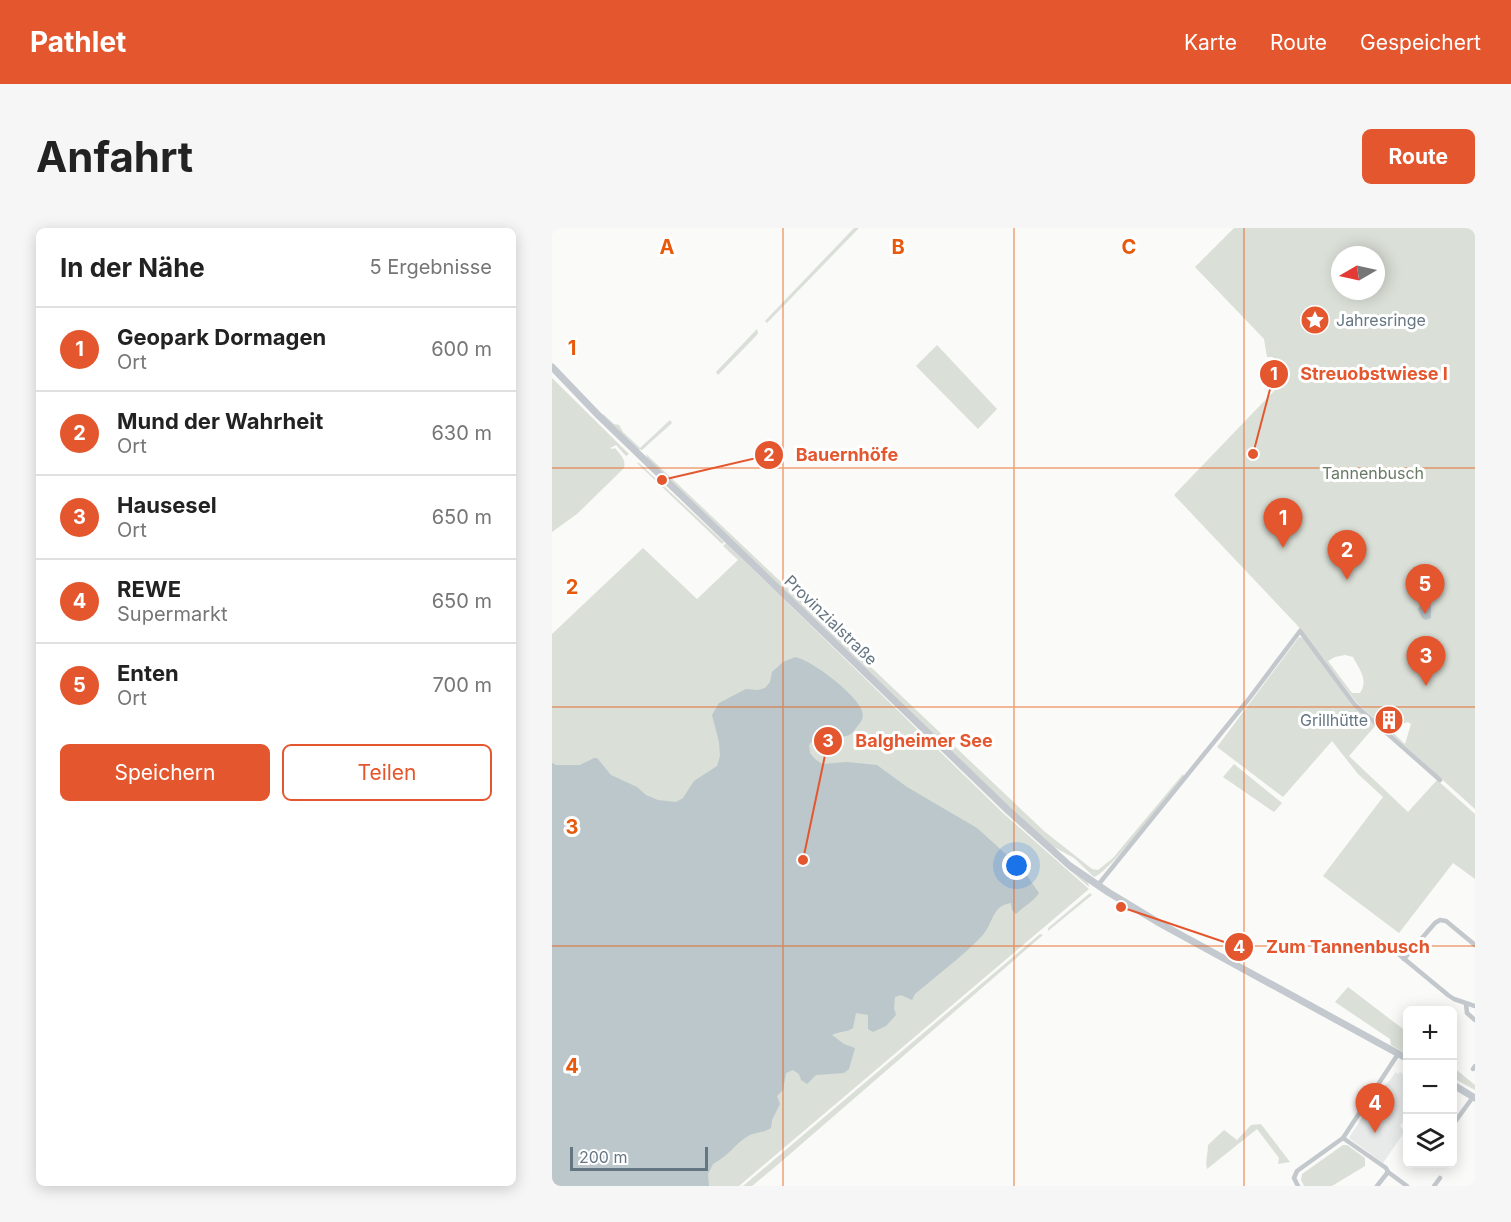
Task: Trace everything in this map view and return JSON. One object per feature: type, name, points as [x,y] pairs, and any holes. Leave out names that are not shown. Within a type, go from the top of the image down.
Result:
[{"type":"main road","name":"Provinzialstraße","points":[[552,367],[599,416],[1022,823],[1070,866],[1193,942],[1403,1057]]},
{"type":"main road","points":[[1457,1087],[1474,1097]]},
{"type":"street","points":[[1098,885],[1248,700],[1300,631],[1355,705],[1440,780]]},
{"type":"street","points":[[1404,959],[1440,920],[1446,921],[1475,945]]},
{"type":"street","points":[[1385,942],[1448,995],[1475,1006]]},
{"type":"street","points":[[1466,1004],[1467,1013],[1475,1020]]},
{"type":"street","points":[[1298,1186],[1294,1179],[1300,1167],[1343,1138],[1398,1054]]},
{"type":"street","points":[[1457,1119],[1474,1097]]},
{"type":"street","points":[[1343,1138],[1407,1186]]},
{"type":"street","points":[[1377,1186],[1388,1172]]},
{"type":"street","points":[[1434,1186],[1440,1178]]},
{"type":"shaded area","points":[[1427,602],[1431,605],[1431,618],[1426,620],[1422,618],[1418,609],[1421,604],[1426,605]]},
{"type":"shaded area","points":[[795,657],[812,664],[833,679],[852,696],[863,714],[860,722],[849,735],[840,737],[818,734],[809,745],[810,753],[815,759],[822,764],[847,762],[877,765],[907,787],[977,828],[1009,857],[1021,872],[1025,873],[1039,893],[1016,914],[1012,910],[1011,903],[996,911],[982,936],[915,994],[912,1000],[901,995],[895,997],[896,1015],[886,1026],[873,1032],[868,1029],[868,1015],[856,1013],[853,1028],[832,1035],[844,1044],[855,1048],[849,1069],[844,1073],[816,1075],[807,1084],[793,1070],[786,1073],[783,1090],[777,1096],[780,1104],[772,1120],[771,1128],[748,1136],[713,1164],[708,1174],[709,1186],[556,1186],[552,1182],[552,763],[580,765],[597,758],[611,775],[637,787],[646,795],[658,800],[676,802],[683,798],[694,781],[717,766],[720,756],[719,742],[712,715],[719,703],[746,689],[765,688],[770,682],[772,672],[783,662]]},
{"type":"shaded area","points":[[1396,1072],[1403,1074],[1403,1121],[1400,1126],[1403,1134],[1383,1163],[1349,1138],[1378,1092]]},
{"type":"green space","points":[[854,228],[859,228],[767,323],[765,321]]},
{"type":"green space","name":"Tannenbusch","points":[[1234,228],[1475,228],[1475,809],[1357,703],[1297,625],[1174,495],[1275,390],[1279,389],[1273,357],[1267,357],[1264,339],[1195,267]],"holes":[[[1345,655],[1353,657],[1360,670],[1364,684],[1360,693],[1352,693],[1328,661]],[[1408,722],[1411,724],[1405,744],[1389,729]]]},
{"type":"green space","points":[[757,329],[756,336],[718,375],[716,372]]},
{"type":"green space","points":[[937,345],[997,409],[978,429],[916,366]]},
{"type":"green space","points":[[552,378],[629,454],[626,456],[616,445],[610,448],[615,448],[621,455],[624,468],[577,514],[552,532]]},
{"type":"green space","points":[[603,414],[614,424],[619,425],[640,448],[670,420],[672,423],[642,450],[637,449]]},
{"type":"green space","points":[[646,454],[1044,831],[1092,869],[1098,870],[1113,858],[1183,774],[1184,776],[1112,863],[1094,877],[1074,858],[1054,847],[1010,809],[647,458]]},
{"type":"green space","points":[[637,463],[639,463],[724,542],[722,544]]},
{"type":"green space","points":[[726,543],[1004,814],[1089,889],[739,1186],[552,1186],[552,634],[643,548],[697,599],[738,560],[723,546]]},
{"type":"green space","points":[[728,544],[1006,812],[1088,882],[1089,887],[1005,813]]},
{"type":"green space","points":[[1299,637],[1303,638],[1355,707],[1375,726],[1349,756],[1408,812],[1437,780],[1475,814],[1475,879],[1453,863],[1399,933],[1323,876],[1383,797],[1358,774],[1332,741],[1283,797],[1217,747]]},
{"type":"green space","points":[[1234,764],[1282,803],[1274,812],[1223,777]]},
{"type":"green space","points":[[1090,893],[1092,895],[1048,931],[1048,928]]},
{"type":"green space","points":[[1040,934],[1043,935],[775,1167],[752,1186],[743,1186]]},
{"type":"green space","points":[[1348,987],[1403,1029],[1403,1052],[1391,1045],[1390,1039],[1335,1002]]},
{"type":"green space","points":[[1457,1070],[1475,1085],[1475,1090],[1457,1080]]},
{"type":"green space","points":[[1261,1124],[1290,1162],[1278,1164],[1279,1158],[1257,1129],[1207,1169],[1208,1145],[1224,1130],[1237,1140],[1251,1125]]},
{"type":"green space","points":[[1343,1145],[1347,1145],[1365,1158],[1365,1166],[1332,1186],[1304,1186],[1301,1180],[1302,1174]]},
{"type":"place","name":"Jahresringe","points":[[1315,320]]},
{"type":"place","name":"Streuobstwiese I","points":[[1253,454]]},
{"type":"place","name":"Bauernhöfe","points":[[662,480]]},
{"type":"place","name":"Geopark Dormagen","points":[[1283,548]]},
{"type":"place","name":"Mund der Wahrheit","points":[[1347,580]]},
{"type":"place","name":"Enten","points":[[1425,614]]},
{"type":"place","name":"Hausesel","points":[[1426,686]]},
{"type":"place","name":"Grillhütte","points":[[1389,720]]},
{"type":"place","name":"Balgheimer See","points":[[803,860]]},
{"type":"place","name":"Zum Tannenbusch","points":[[1121,907]]},
{"type":"place","name":"REWE","points":[[1375,1133]]}]
